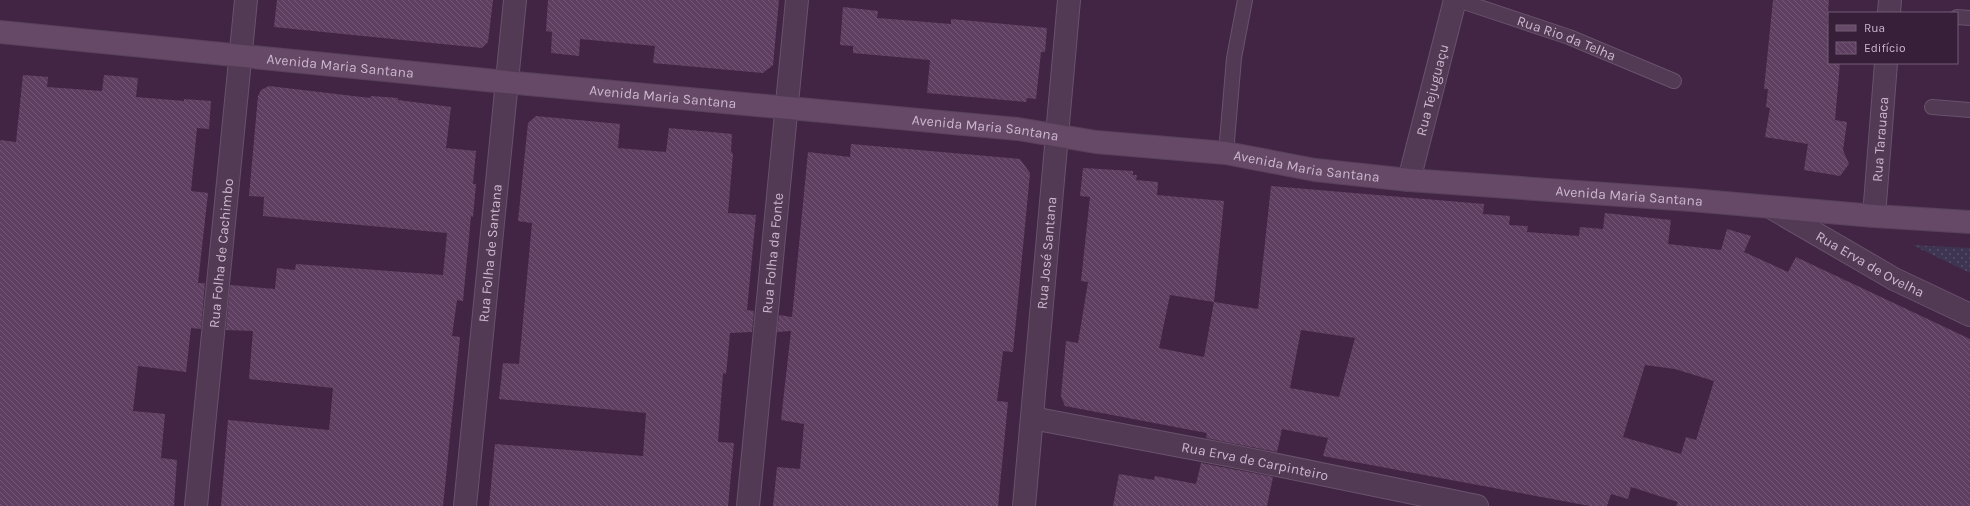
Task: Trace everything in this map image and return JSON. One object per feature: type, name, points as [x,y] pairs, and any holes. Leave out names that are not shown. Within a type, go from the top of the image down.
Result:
[{"type":"street","name":"Rua Folha de Cachimbo","points":[[196,506],[246,0]]},
{"type":"street","name":"Rua Folha de Santana","points":[[465,506],[515,0]]},
{"type":"street","name":"Rua Folha da Fonte","points":[[748,506],[797,0]]},
{"type":"street","name":"Rua José Santana","points":[[1024,506],[1068,0]]},
{"type":"street","name":"Rua Tejuguaçu","points":[[1409,180],[1455,0]]},
{"type":"street","points":[[1889,12],[1890,0]]},
{"type":"street","name":"Avenida Maria Santana","points":[[0,32],[786,109],[1018,129],[1096,142],[1226,153],[1315,170],[1409,180],[1970,222]]},
{"type":"street","name":"Rua Tarauaca","points":[[1874,216],[1886,64]]},
{"type":"street","name":"Rua Erva de Ovelha","points":[[1772,208],[1894,279],[1970,315]]},
{"type":"street","name":"Rua Erva de Carpinteiro","points":[[1032,418],[1236,457],[1478,506]]},
{"type":"lane","points":[[1226,153],[1234,58],[1245,0]]},
{"type":"lane","name":"Rua Rio da Telha","points":[[1458,0],[1569,36],[1674,81]]},
{"type":"lane","points":[[1958,17],[1970,18]]},
{"type":"lane","points":[[1932,107],[1970,110]]},
{"type":"shaded area","points":[[1912,245],[1970,248],[1970,273]]},
{"type":"building","points":[[277,0],[493,0],[488,42],[482,48],[274,27]]},
{"type":"building","points":[[548,0],[779,0],[773,65],[763,73],[653,63],[655,46],[580,39],[579,56],[551,53],[552,32],[546,31]]},
{"type":"building","points":[[1773,0],[1829,0],[1827,24],[1828,64],[1840,64],[1835,120],[1847,122],[1843,150],[1849,164],[1840,176],[1804,170],[1808,144],[1765,137],[1770,108],[1766,107],[1768,89],[1764,89]]},
{"type":"building","points":[[843,7],[878,11],[877,18],[951,24],[951,19],[1047,28],[1045,52],[1041,52],[1036,99],[1027,98],[1026,102],[927,93],[930,60],[853,53],[853,46],[840,45]]},
{"type":"building","points":[[23,75],[48,77],[47,87],[102,91],[104,75],[138,78],[136,97],[184,101],[184,99],[211,101],[209,129],[197,128],[191,191],[208,193],[198,283],[205,283],[201,329],[191,328],[186,372],[138,366],[133,411],[165,414],[161,458],[177,460],[174,506],[0,506],[0,140],[16,142]]},
{"type":"building","points":[[269,86],[370,98],[371,96],[398,98],[398,100],[451,107],[446,148],[476,151],[473,184],[476,184],[473,217],[471,216],[463,301],[457,300],[452,336],[460,337],[443,506],[221,506],[228,420],[329,430],[333,388],[249,379],[253,331],[226,330],[230,285],[275,289],[277,268],[295,270],[296,264],[443,275],[447,233],[263,216],[264,197],[249,196],[258,96],[261,90]]},
{"type":"building","points":[[536,116],[620,124],[618,148],[666,152],[669,128],[732,134],[731,151],[733,154],[728,213],[756,215],[747,310],[754,311],[752,332],[730,333],[726,374],[723,373],[718,442],[734,443],[728,506],[489,506],[495,444],[643,456],[646,413],[499,399],[503,363],[519,364],[532,223],[518,221],[528,123]]},
{"type":"building","points":[[851,144],[1020,159],[1030,173],[1013,352],[1003,351],[997,401],[1008,402],[998,506],[773,506],[777,467],[800,469],[804,424],[781,420],[791,331],[777,332],[779,315],[792,317],[808,152],[850,157]]},
{"type":"building","points":[[1083,168],[1133,171],[1133,175],[1137,175],[1136,180],[1158,182],[1157,195],[1224,201],[1214,302],[1258,309],[1271,186],[1484,204],[1483,214],[1510,216],[1509,225],[1528,226],[1527,232],[1579,236],[1580,227],[1603,229],[1605,213],[1671,220],[1668,244],[1721,250],[1727,229],[1751,236],[1744,252],[1788,272],[1796,257],[1970,339],[1970,506],[1676,506],[1678,502],[1631,487],[1628,499],[1611,494],[1607,506],[1590,506],[1323,456],[1328,438],[1282,429],[1277,452],[1206,438],[1207,433],[1065,406],[1061,396],[1066,341],[1078,343],[1088,282],[1081,281],[1090,197],[1080,196]],"holes":[[[1170,295],[1214,302],[1204,357],[1159,348]],[[1301,330],[1355,338],[1339,397],[1290,388]],[[1645,365],[1675,369],[1714,381],[1696,440],[1686,437],[1681,454],[1623,437]]]},
{"type":"building","points":[[1201,463],[1273,477],[1267,506],[1113,506],[1119,474],[1154,480],[1155,476],[1196,484]]}]
